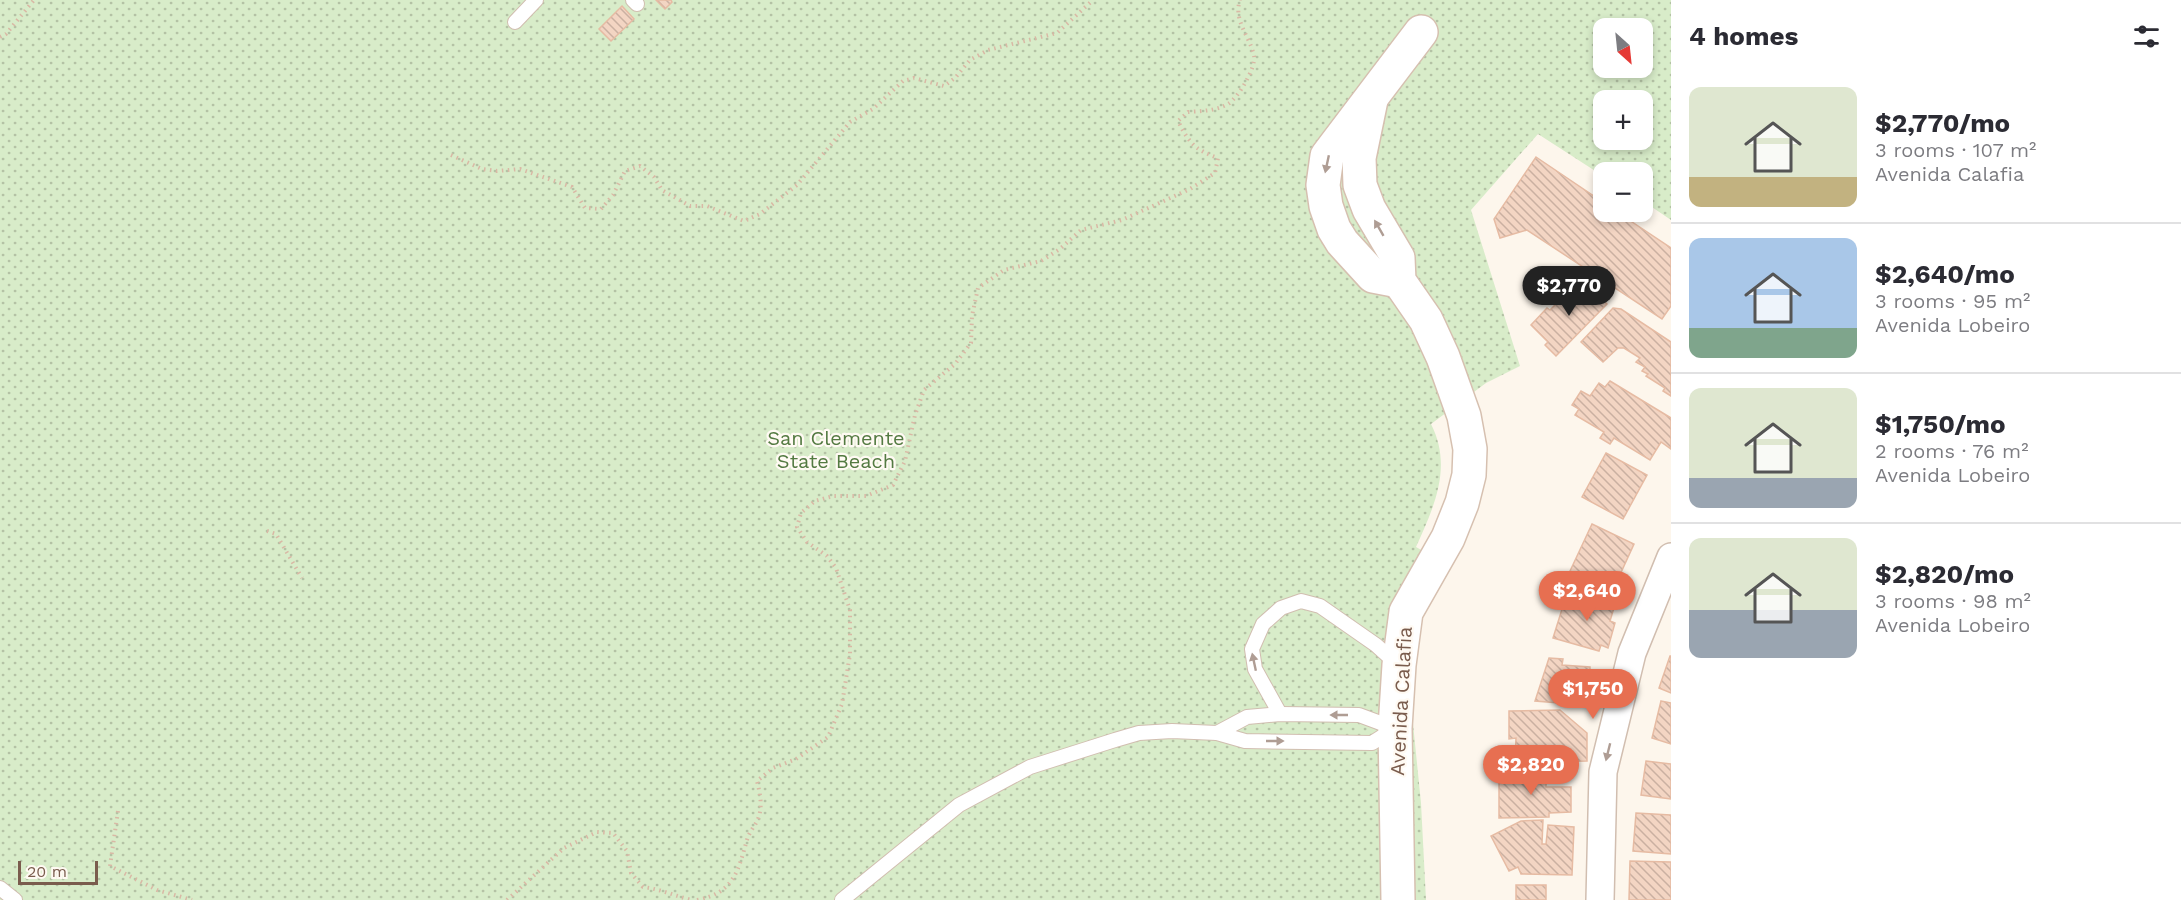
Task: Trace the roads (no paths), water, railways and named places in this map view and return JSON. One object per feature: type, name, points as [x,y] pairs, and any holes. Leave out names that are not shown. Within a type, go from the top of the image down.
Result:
[{"type":"street","name":"Avenida Calafia","points":[[1398,900],[1395,728],[1399,665],[1406,612],[1448,538],[1462,503],[1469,475],[1470,449],[1464,416],[1443,357],[1426,320],[1398,281],[1398,258],[1369,209],[1360,185],[1359,158],[1371,99],[1421,32]]},
{"type":"street","points":[[1600,900],[1604,772],[1632,652],[1671,557]]},
{"type":"lane","points":[[515,21],[536,0]]},
{"type":"lane","points":[[1280,714],[1255,669],[1252,649],[1263,624],[1281,608],[1300,601],[1320,606],[1376,645],[1399,665]]},
{"type":"lane","points":[[1217,734],[1247,717],[1280,714],[1359,715],[1395,728]]},
{"type":"lane","points":[[842,900],[959,805],[1030,767],[1139,733],[1172,731],[1217,734],[1245,741],[1372,743],[1395,728]]},
{"type":"lane","points":[[0,888],[15,900]]},
{"type":"park label","name":"San Clemente State Beach","points":[[836,450]]}]
